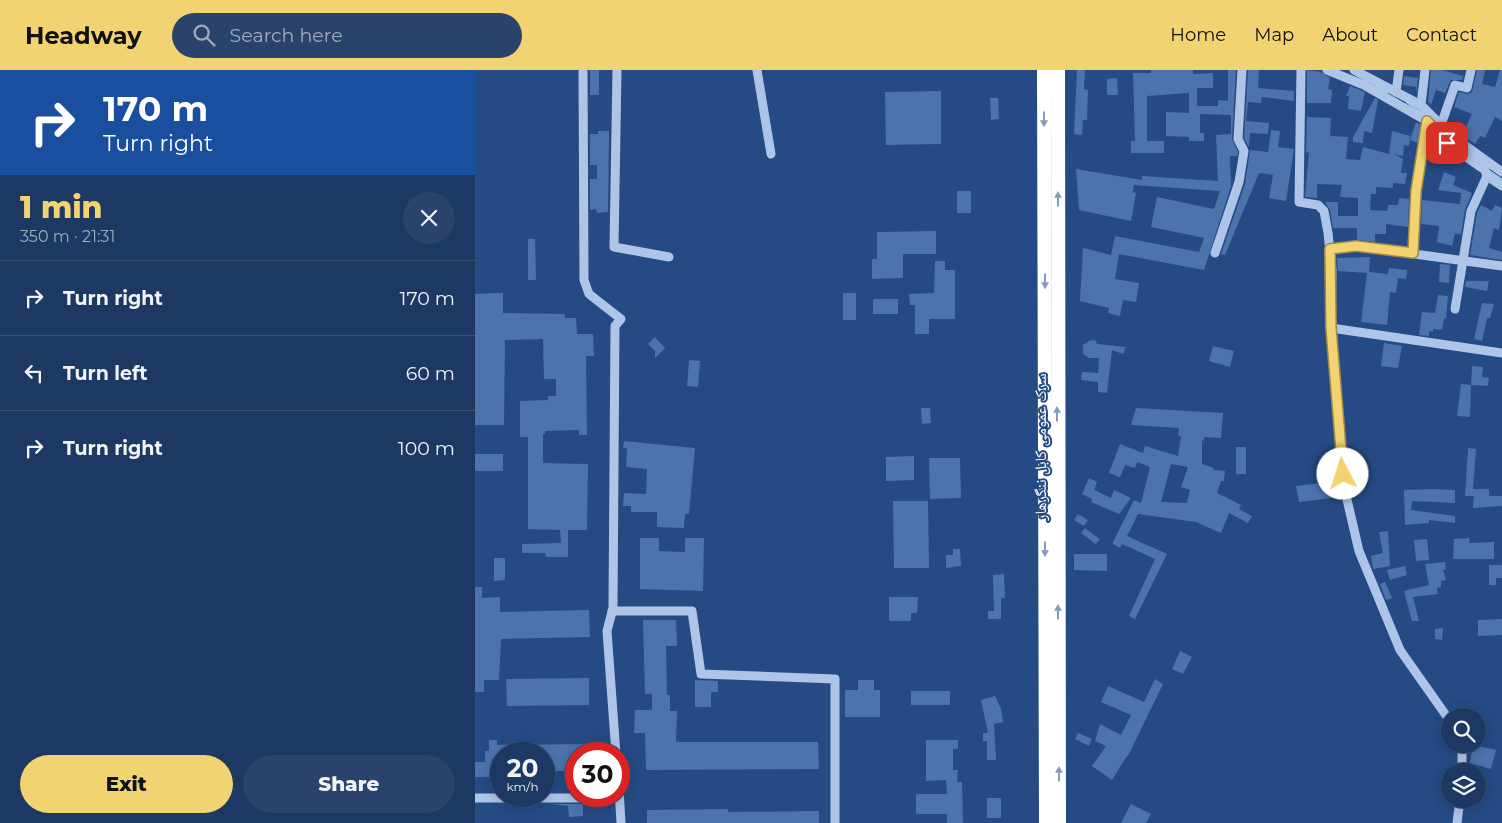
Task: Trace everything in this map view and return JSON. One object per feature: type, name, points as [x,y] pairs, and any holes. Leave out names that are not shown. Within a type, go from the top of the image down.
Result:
[{"type":"highway","name":"سرک عمومی کابل ننگرهار","points":[[1044,70],[1051,235],[1052,692],[1059,823]]},
{"type":"highway","name":"سرک عمومی کابل ننگرهار","points":[[1051,235],[1058,70]]},
{"type":"highway","name":"سرک عمومی کابل ننگرهار","points":[[1046,823],[1052,692]]},
{"type":"street","points":[[583,70],[584,280],[589,294],[621,319],[615,326],[612,611],[607,631],[615,742]]},
{"type":"street","points":[[617,70],[614,247],[669,257]]},
{"type":"street","points":[[757,70],[771,154]]},
{"type":"street","points":[[1215,253],[1239,182],[1244,151],[1238,139],[1242,70]]},
{"type":"street","points":[[1301,70],[1299,202],[1318,205],[1324,211],[1330,249],[1331,328],[1345,491],[1359,551],[1400,650],[1441,708]]},
{"type":"street","points":[[1327,70],[1337,72],[1410,111],[1428,117],[1502,172]]},
{"type":"street","points":[[1354,70],[1417,103],[1447,143],[1485,170],[1487,176],[1502,186]]},
{"type":"street","points":[[1392,101],[1399,70]]},
{"type":"street","points":[[1410,111],[1417,103],[1425,70]]},
{"type":"street","points":[[1441,125],[1456,84],[1467,88],[1471,70]]},
{"type":"street","points":[[1413,253],[1416,191],[1428,117]]},
{"type":"street","points":[[1455,310],[1461,259],[1471,211],[1487,176]]},
{"type":"street","points":[[1330,249],[1356,246],[1502,266]]},
{"type":"street","points":[[1331,328],[1502,353]]},
{"type":"street","points":[[612,611],[692,610],[701,674],[835,679],[835,823]]},
{"type":"street","points":[[475,798],[565,796]]},
{"type":"street","points":[[620,807],[621,823]]},
{"type":"street","points":[[1457,823],[1459,808]]},
{"type":"building","points":[[590,70],[599,70],[599,95],[590,95]]},
{"type":"building","points":[[1077,70],[1085,70],[1084,89],[1088,90],[1087,120],[1083,120],[1082,135],[1074,134]]},
{"type":"building","points":[[1151,70],[1193,70],[1193,74],[1213,73],[1213,88],[1197,88],[1197,106],[1218,106],[1218,100],[1228,101],[1228,70],[1236,70],[1232,139],[1238,152],[1237,156],[1230,156],[1231,186],[1204,270],[1119,254],[1115,279],[1139,283],[1136,302],[1123,300],[1120,316],[1108,313],[1109,308],[1080,301],[1083,248],[1111,255],[1115,236],[1199,252],[1204,238],[1151,227],[1157,197],[1214,209],[1220,191],[1134,185],[1133,192],[1136,193],[1131,221],[1079,210],[1076,169],[1142,180],[1142,176],[1218,181],[1216,135],[1231,134],[1231,115],[1200,114],[1200,133],[1204,133],[1204,141],[1189,141],[1189,137],[1166,136],[1166,112],[1189,113],[1189,93],[1147,96],[1147,141],[1164,141],[1164,153],[1131,153],[1131,141],[1135,141],[1133,73],[1151,73]]},
{"type":"building","points":[[1248,70],[1259,70],[1258,88],[1294,91],[1294,101],[1262,97],[1261,103],[1248,102],[1246,121],[1269,123],[1268,134],[1250,133],[1249,147],[1244,138]]},
{"type":"building","points":[[1307,70],[1321,72],[1330,78],[1328,89],[1332,90],[1331,103],[1307,103]]},
{"type":"building","points":[[1431,70],[1442,70],[1463,76],[1465,70],[1462,80],[1451,80],[1445,93],[1436,90],[1431,105],[1428,102]]},
{"type":"building","points":[[1477,70],[1485,70],[1482,84],[1495,87],[1500,70],[1502,70],[1502,121],[1495,117],[1485,138],[1480,136],[1475,144],[1462,135],[1472,114],[1454,107],[1459,92],[1468,94],[1472,92]]},
{"type":"building","points":[[1404,76],[1418,78],[1416,95],[1416,87],[1403,85]]},
{"type":"building","points":[[1117,78],[1118,95],[1107,95],[1107,79]]},
{"type":"building","points":[[1350,86],[1365,92],[1361,111],[1348,109],[1349,96],[1346,96]]},
{"type":"building","points":[[941,91],[941,144],[886,145],[885,92]]},
{"type":"building","points":[[990,98],[998,98],[999,119],[991,120]]},
{"type":"building","points":[[1375,98],[1378,100],[1372,133],[1364,131],[1363,143],[1353,142],[1353,137]]},
{"type":"building","points":[[1307,117],[1331,118],[1330,136],[1348,137],[1346,159],[1360,160],[1363,147],[1389,154],[1392,131],[1410,136],[1409,146],[1404,145],[1403,156],[1394,154],[1403,159],[1401,173],[1407,173],[1405,184],[1393,183],[1393,188],[1376,187],[1376,194],[1371,194],[1370,210],[1387,211],[1388,205],[1398,205],[1399,198],[1409,199],[1408,227],[1386,224],[1386,234],[1375,234],[1375,242],[1357,240],[1357,228],[1333,228],[1330,210],[1325,202],[1338,202],[1338,216],[1358,216],[1358,198],[1340,197],[1342,185],[1317,184],[1317,198],[1305,197],[1309,152],[1306,153]]},
{"type":"building","points":[[1416,122],[1421,125],[1418,143],[1410,140]]},
{"type":"building","points":[[1271,130],[1280,131],[1278,147],[1294,149],[1286,201],[1269,198],[1273,175],[1259,173],[1225,255],[1221,254],[1245,184],[1250,150],[1268,152]]},
{"type":"building","points":[[598,131],[609,131],[608,212],[597,213],[596,209],[590,210],[590,179],[597,179],[597,165],[590,165],[590,134],[598,134]]},
{"type":"building","points":[[1444,172],[1456,177],[1453,185],[1472,193],[1465,210],[1461,235],[1455,233],[1452,246],[1437,242],[1439,226],[1421,224],[1422,200],[1460,204],[1461,193],[1438,190]]},
{"type":"building","points":[[957,191],[971,191],[971,213],[957,213]]},
{"type":"building","points":[[1481,205],[1492,211],[1495,205],[1502,208],[1499,230],[1494,228],[1489,248],[1502,252],[1502,260],[1470,255],[1477,213]]},
{"type":"building","points":[[936,231],[936,254],[903,254],[903,278],[872,279],[872,259],[877,259],[877,232]]},
{"type":"building","points":[[528,239],[535,239],[536,280],[528,280]]},
{"type":"building","points":[[1370,257],[1369,272],[1388,274],[1389,268],[1407,270],[1406,279],[1398,278],[1396,293],[1390,292],[1387,325],[1361,322],[1367,273],[1338,271],[1337,258]]},
{"type":"building","points":[[935,261],[945,261],[945,270],[955,270],[955,319],[929,319],[929,334],[915,334],[915,305],[910,305],[909,294],[934,293]]},
{"type":"building","points":[[1440,264],[1450,265],[1449,283],[1439,282]]},
{"type":"building","points":[[1466,281],[1489,281],[1487,291],[1465,287]]},
{"type":"building","points":[[503,293],[503,313],[565,314],[565,318],[576,318],[577,334],[593,334],[594,356],[586,356],[587,435],[579,435],[579,430],[545,431],[545,434],[543,434],[543,463],[588,464],[587,530],[568,530],[568,557],[546,557],[545,553],[522,553],[522,544],[561,543],[560,530],[528,529],[528,437],[520,437],[520,401],[548,400],[548,396],[556,396],[556,379],[544,379],[543,339],[505,340],[504,425],[475,425],[475,294]]},
{"type":"building","points":[[843,293],[856,293],[856,320],[843,320]]},
{"type":"building","points":[[1438,295],[1448,296],[1446,319],[1444,318],[1442,330],[1433,329],[1433,332],[1429,331],[1429,336],[1419,335],[1422,312],[1435,313]]},
{"type":"building","points":[[873,299],[898,299],[898,314],[873,314]]},
{"type":"building","points":[[1482,303],[1494,304],[1490,318],[1487,318],[1482,341],[1474,339]]},
{"type":"building","points":[[655,337],[665,348],[655,358],[655,351],[648,344]]},
{"type":"building","points":[[1095,340],[1097,344],[1126,347],[1123,354],[1112,350],[1107,393],[1098,392],[1098,382],[1081,380],[1082,372],[1098,373],[1099,358],[1089,358],[1083,354],[1083,345]]},
{"type":"building","points":[[1384,343],[1402,346],[1398,368],[1381,366]]},
{"type":"building","points":[[1213,346],[1234,351],[1230,367],[1209,361]]},
{"type":"building","points":[[689,360],[700,361],[698,387],[687,386]]},
{"type":"building","points":[[1472,366],[1483,367],[1482,377],[1489,378],[1488,386],[1471,385]]},
{"type":"building","points":[[1461,384],[1471,385],[1470,417],[1457,416]]},
{"type":"building","points":[[921,408],[930,408],[931,423],[922,424]]},
{"type":"building","points":[[1136,408],[1223,413],[1221,438],[1204,437],[1204,441],[1202,440],[1202,464],[1214,468],[1213,470],[1225,471],[1224,481],[1221,481],[1217,493],[1241,505],[1239,509],[1252,516],[1248,523],[1229,513],[1221,533],[1196,522],[1138,514],[1127,536],[1167,554],[1135,619],[1129,616],[1155,559],[1122,544],[1120,548],[1113,544],[1113,542],[1134,500],[1141,503],[1150,467],[1137,462],[1135,468],[1125,465],[1120,477],[1109,473],[1120,444],[1143,453],[1145,446],[1178,456],[1181,436],[1178,436],[1179,428],[1131,425]],"holes":[[[1171,464],[1188,467],[1181,487],[1190,490],[1187,503],[1161,502]]]},
{"type":"building","points":[[624,441],[695,448],[689,514],[685,514],[684,528],[657,527],[657,512],[631,512],[631,506],[623,506],[624,493],[646,494],[647,469],[626,467],[627,448],[623,448]]},
{"type":"building","points":[[1236,447],[1246,447],[1246,474],[1236,474]]},
{"type":"building","points":[[1468,448],[1476,449],[1473,489],[1489,489],[1489,496],[1502,496],[1502,506],[1473,508],[1474,496],[1465,496]]},
{"type":"building","points":[[475,454],[503,454],[503,471],[475,471]]},
{"type":"building","points":[[914,456],[914,480],[886,481],[886,457]]},
{"type":"building","points":[[929,458],[960,458],[961,498],[930,499]]},
{"type":"building","points":[[1089,478],[1097,482],[1094,490],[1111,498],[1114,490],[1131,498],[1119,514],[1091,502],[1092,499],[1082,494]]},
{"type":"building","points":[[1338,481],[1339,497],[1299,502],[1296,486]]},
{"type":"building","points":[[1404,490],[1455,490],[1455,503],[1412,501],[1411,510],[1455,516],[1455,523],[1429,520],[1429,523],[1405,525]]},
{"type":"building","points":[[893,501],[928,501],[929,568],[894,568]]},
{"type":"building","points":[[1078,514],[1088,520],[1084,526],[1074,520]]},
{"type":"building","points":[[1085,528],[1100,539],[1096,544],[1081,533]]},
{"type":"building","points":[[1388,531],[1390,566],[1373,569],[1371,556],[1383,553],[1379,532]]},
{"type":"building","points":[[640,538],[659,538],[659,551],[685,552],[685,538],[704,538],[703,591],[640,589]]},
{"type":"building","points":[[1470,538],[1469,543],[1494,542],[1494,559],[1453,559],[1454,539]]},
{"type":"building","points":[[1427,539],[1429,560],[1416,561],[1414,540]]},
{"type":"building","points":[[953,549],[960,549],[961,566],[946,568],[946,555],[953,555]]},
{"type":"building","points":[[1074,554],[1107,554],[1107,571],[1074,570]]},
{"type":"building","points":[[494,558],[505,558],[505,580],[494,581]]},
{"type":"building","points":[[1445,562],[1446,569],[1443,570],[1446,580],[1441,581],[1441,587],[1437,588],[1438,594],[1413,597],[1419,621],[1412,621],[1404,591],[1429,585],[1425,564]]},
{"type":"building","points":[[1489,565],[1502,565],[1502,578],[1496,578],[1496,585],[1489,585]]},
{"type":"building","points":[[1405,566],[1407,575],[1390,580],[1387,570]]},
{"type":"building","points":[[1004,574],[1005,598],[1001,598],[1001,619],[988,619],[988,611],[994,611],[993,575]]},
{"type":"building","points":[[1385,582],[1392,598],[1386,600],[1380,584]]},
{"type":"building","points":[[475,587],[482,587],[482,598],[500,597],[500,612],[589,610],[590,637],[501,639],[499,680],[484,680],[484,692],[475,692]]},
{"type":"building","points":[[889,597],[918,597],[917,613],[911,613],[911,621],[889,621]]},
{"type":"building","points":[[1502,619],[1502,635],[1478,636],[1478,620]]},
{"type":"building","points":[[643,620],[676,620],[677,646],[666,646],[667,695],[670,695],[670,711],[677,711],[676,742],[818,742],[819,769],[646,770],[645,733],[634,733],[635,710],[652,710],[652,694],[645,694]]},
{"type":"building","points":[[1443,628],[1442,640],[1435,639],[1435,629]]},
{"type":"building","points":[[1180,651],[1192,657],[1183,674],[1172,669]]},
{"type":"building","points":[[589,678],[589,705],[507,706],[506,679]]},
{"type":"building","points":[[1155,679],[1163,684],[1128,756],[1112,780],[1092,766],[1106,746],[1095,741],[1100,724],[1121,735],[1131,715],[1101,702],[1108,686],[1144,702]]},
{"type":"building","points":[[695,680],[718,681],[718,692],[711,692],[711,707],[695,707]]},
{"type":"building","points":[[858,680],[874,680],[874,690],[880,690],[880,717],[845,717],[845,690],[858,690]]},
{"type":"building","points":[[911,691],[950,691],[950,705],[911,705]]},
{"type":"building","points":[[995,696],[1001,709],[1003,722],[994,724],[996,760],[987,760],[987,741],[983,741],[983,733],[988,733],[981,700]]},
{"type":"building","points":[[1078,733],[1092,739],[1089,746],[1075,739]]},
{"type":"building","points":[[489,740],[497,740],[497,742],[490,742],[490,777],[475,777],[475,762],[485,762],[485,751],[489,751]]},
{"type":"building","points":[[926,740],[958,740],[958,749],[953,749],[953,770],[958,770],[957,782],[962,782],[963,823],[947,823],[947,814],[916,814],[916,794],[947,794],[946,780],[926,781]]},
{"type":"building","points":[[555,744],[565,744],[565,771],[555,771]]},
{"type":"building","points":[[1486,748],[1496,750],[1491,769],[1486,768],[1486,763],[1470,763],[1472,753],[1486,753]]},
{"type":"building","points":[[987,798],[1001,798],[1001,818],[987,818]]},
{"type":"building","points":[[1131,804],[1151,814],[1146,823],[1121,823]]},
{"type":"building","points":[[568,807],[583,807],[583,816],[569,817]]},
{"type":"building","points":[[728,809],[728,812],[819,811],[819,823],[647,823],[647,810]]},
{"type":"waterway","points":[[1376,87],[1387,92]]},
{"type":"waterway","points":[[1407,102],[1423,114]]},
{"type":"waterway","points":[[1489,171],[1502,180]]},
{"type":"route","points":[[1343,474],[1331,328],[1332,270],[1330,249],[1356,246],[1413,253],[1416,191],[1427,121],[1447,143]]}]
